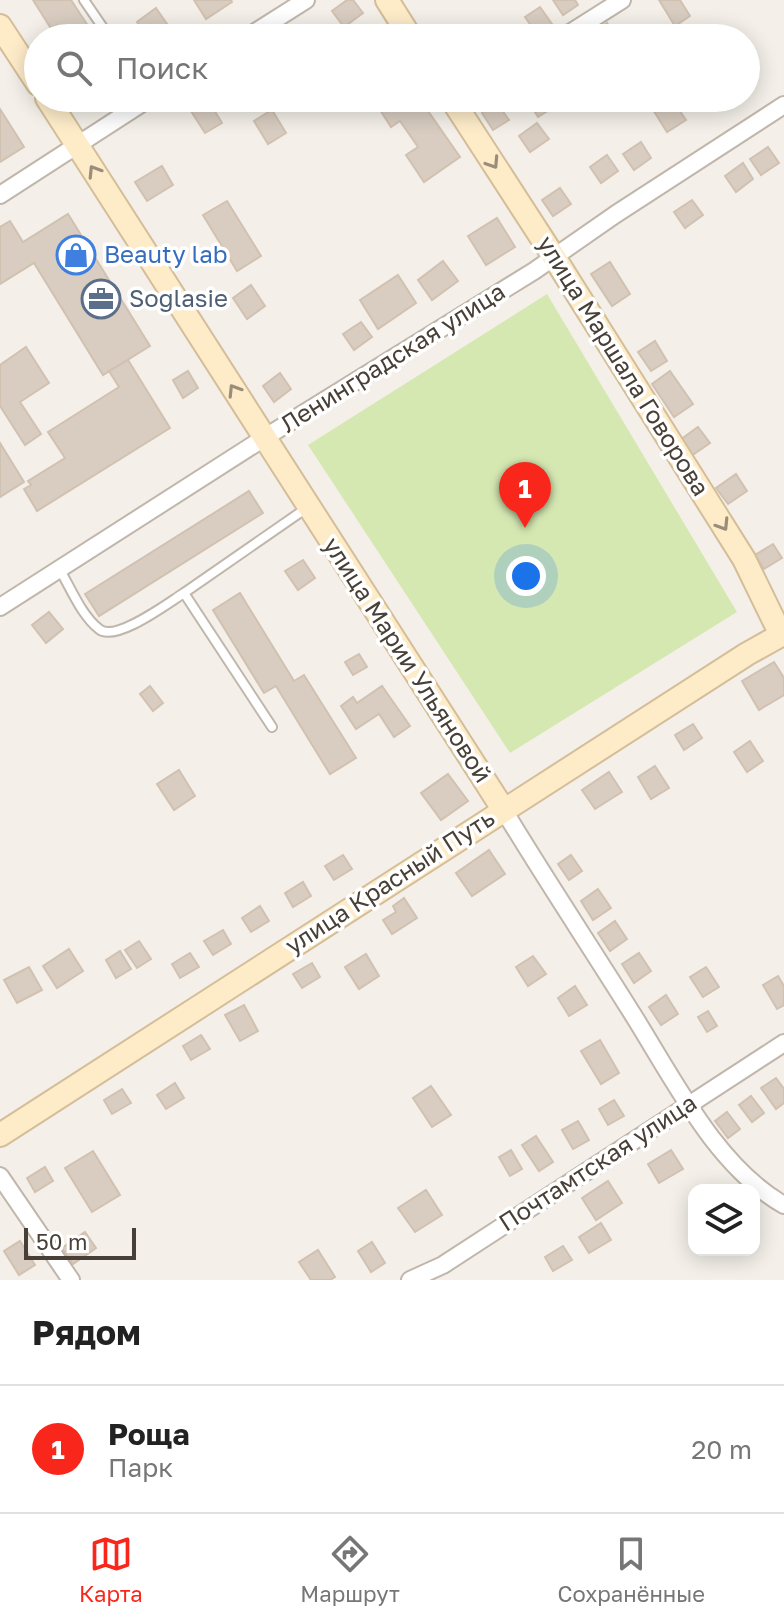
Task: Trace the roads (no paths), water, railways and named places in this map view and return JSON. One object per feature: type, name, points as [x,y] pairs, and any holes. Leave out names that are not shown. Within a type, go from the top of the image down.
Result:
[{"type":"street","points":[[387,0],[402,24]]},
{"type":"street","points":[[584,24],[622,0]]},
{"type":"street","points":[[267,24],[300,2]]},
{"type":"street","points":[[0,26],[24,63]]},
{"type":"street","name":"Ленинградская улица","points":[[0,607],[554,257],[784,105]]},
{"type":"street","name":"улица Марии Ульяновой","points":[[56,112],[690,1103],[742,1174],[763,1193],[784,1205]]},
{"type":"street","points":[[0,195],[128,112]]},
{"type":"street","name":"улица Маршала Говорова","points":[[465,112],[744,559],[783,637]]},
{"type":"street","name":"улица Красный Путь","points":[[0,1135],[503,809],[747,654],[783,637]]},
{"type":"street","name":"Почтамтская улица","points":[[410,1280],[443,1265],[784,1043]]},
{"type":"street","points":[[0,1176],[71,1280]]},
{"type":"lane","points":[[84,0],[100,24]]},
{"type":"lane","points":[[60,570],[100,631],[115,633],[184,593],[308,507]]},
{"type":"lane","points":[[184,593],[272,727]]},
{"type":"place","name":"Beauty lab","points":[[76,255]]},
{"type":"place","name":"Soglasie","points":[[101,299]]},
{"type":"place","name":"Роща","points":[[525,528]]}]
